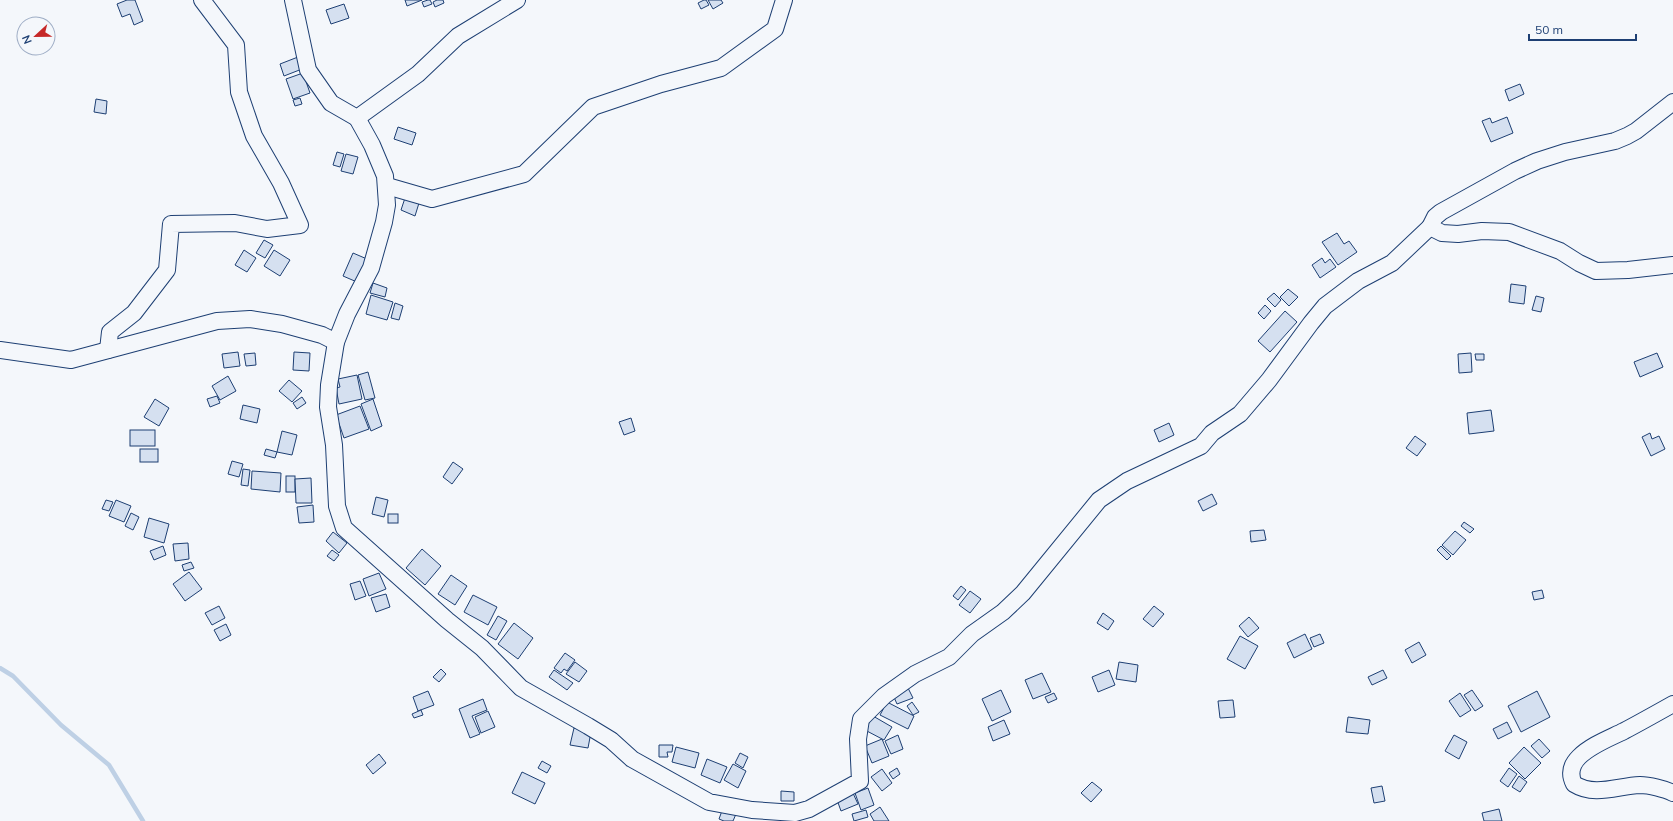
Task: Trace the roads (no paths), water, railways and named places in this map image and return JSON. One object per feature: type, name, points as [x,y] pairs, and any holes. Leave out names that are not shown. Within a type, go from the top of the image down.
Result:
[{"type":"street","points":[[108,350],[110,332],[134,313],[167,270],[171,224],[235,223],[267,229],[300,225],[281,183],[254,136],[238,92],[236,45],[202,0]]},
{"type":"street","points":[[293,0],[308,70],[331,102],[357,118],[379,158],[387,186],[387,205],[376,253],[367,277],[347,314],[336,342],[329,385],[328,407],[334,445],[337,506],[344,528],[447,620],[482,648],[521,688],[611,740],[632,758],[699,797],[714,804],[764,812],[795,813],[809,809],[860,781],[858,739],[861,719],[884,696],[915,674],[948,657],[972,634],[1003,612],[1023,593],[1099,500],[1127,481],[1202,446],[1212,433],[1240,414],[1269,380],[1310,323],[1325,306],[1358,281],[1392,263],[1430,227],[1435,217],[1441,212],[1515,171],[1564,152],[1615,141],[1627,136],[1636,131],[1673,102]]},
{"type":"street","points":[[357,118],[418,74],[458,36],[517,0]]},
{"type":"street","points":[[387,186],[432,199],[524,174],[593,107],[661,84],[722,68],[775,29],[784,0]]},
{"type":"street","points":[[1430,227],[1442,233],[1458,234],[1482,231],[1509,232],[1560,251],[1579,263],[1596,271],[1628,270],[1673,265]]},
{"type":"street","points":[[0,350],[71,360],[217,321],[250,319],[282,324],[322,335],[336,342]]},
{"type":"street","points":[[1673,704],[1596,745],[1579,757],[1571,769],[1570,774],[1574,784],[1586,790],[1604,791],[1641,785],[1673,794]]},
{"type":"waterway","points":[[0,668],[13,676],[61,725],[109,765],[143,821]]}]
